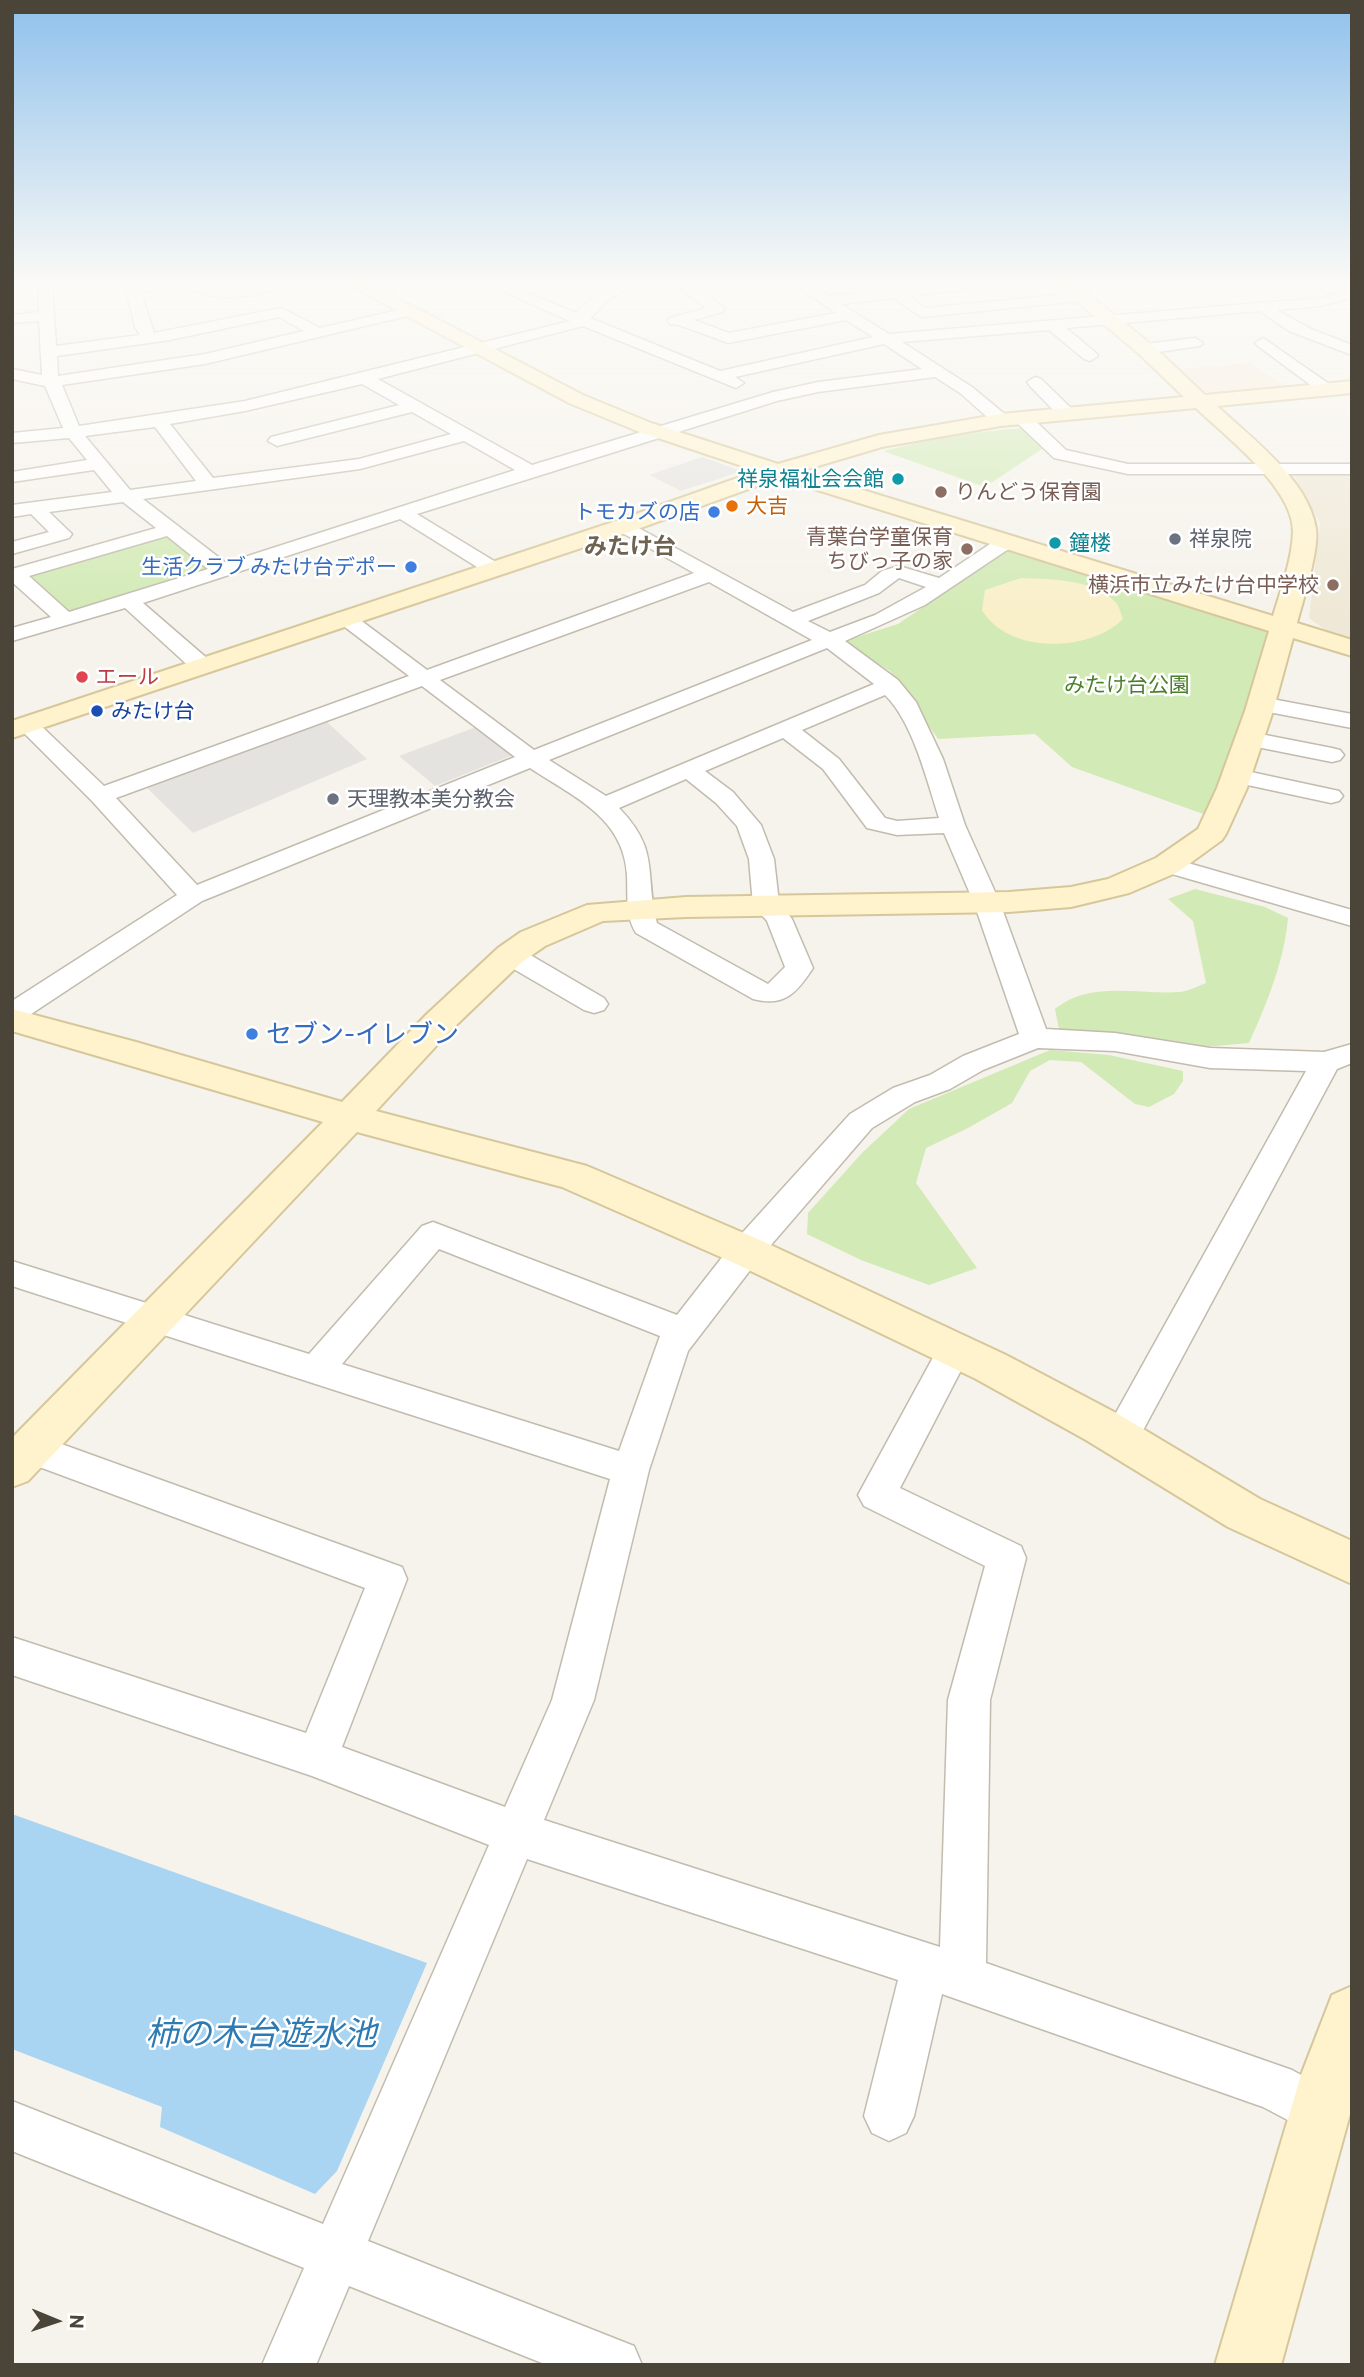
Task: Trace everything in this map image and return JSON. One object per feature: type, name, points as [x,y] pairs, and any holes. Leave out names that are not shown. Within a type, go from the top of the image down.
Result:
[{"type":"street","points":[[58,396],[74,432],[126,495],[222,570]]},
{"type":"street","points":[[12,438],[159,421],[285,396]]},
{"type":"street","points":[[396,396],[530,471]]},
{"type":"street","points":[[570,396],[659,432],[778,471],[1352,648]]},
{"type":"street","points":[[12,635],[129,601],[530,471],[778,396]]},
{"type":"street","points":[[975,396],[1060,454],[1128,469],[1352,469]]},
{"type":"street","points":[[1049,396],[1067,414]]},
{"type":"street","points":[[317,1757],[388,1578],[22,1458],[157,1320],[438,1023],[510,955],[533,939],[598,912],[766,905],[986,903],[1070,897],[1118,886],[1167,865],[1211,834],[1237,776],[1261,704],[1297,576],[1305,530],[1295,499],[1271,468],[1196,396]]},
{"type":"street","points":[[20,728],[344,617],[624,526],[778,471],[878,441],[1012,419],[1254,396]]},
{"type":"street","points":[[244,406],[305,470]]},
{"type":"street","points":[[269,432],[414,406]]},
{"type":"street","points":[[159,421],[207,483]]},
{"type":"street","points":[[12,511],[373,461],[466,435]]},
{"type":"street","points":[[12,477],[98,464]]},
{"type":"street","points":[[12,548],[62,534],[35,508]]},
{"type":"street","points":[[403,513],[492,568]]},
{"type":"street","points":[[624,526],[862,663],[890,685],[905,702],[932,759],[953,825],[986,903],[1035,1038]]},
{"type":"street","points":[[65,619],[15,574],[168,530]]},
{"type":"street","points":[[12,1014],[193,896],[882,619],[918,601],[1006,542]]},
{"type":"street","points":[[791,620],[872,590],[889,575],[899,572],[940,585]]},
{"type":"street","points":[[100,796],[708,575]]},
{"type":"street","points":[[129,601],[201,665]]},
{"type":"street","points":[[344,617],[531,758],[605,805],[634,845],[639,863],[639,909],[645,927],[763,993],[773,995],[799,968],[779,919],[766,905],[765,868],[744,817],[723,794],[688,770]]},
{"type":"street","points":[[605,805],[890,685]]},
{"type":"street","points":[[1261,704],[1352,721]]},
{"type":"street","points":[[20,728],[100,796],[193,896]]},
{"type":"street","points":[[786,729],[831,764],[876,823],[897,828],[953,825]]},
{"type":"street","points":[[1250,739],[1332,755]]},
{"type":"street","points":[[1237,776],[1331,796]]},
{"type":"street","points":[[1167,865],[1352,918]]},
{"type":"street","points":[[510,955],[594,1004]]},
{"type":"street","points":[[12,1020],[124,1050],[349,1117],[573,1176],[746,1251],[991,1367],[1120,1438],[1244,1513],[1352,1563]]},
{"type":"street","points":[[289,2365],[573,1700],[631,1470],[672,1346],[746,1251],[861,1121],[904,1095],[940,1082],[973,1063],[1035,1038],[1115,1042],[1210,1058],[1339,1057]]},
{"type":"street","points":[[1120,1438],[1339,1057]]},
{"type":"street","points":[[316,1370],[433,1234],[682,1331]]},
{"type":"street","points":[[12,1273],[631,1470]]},
{"type":"street","points":[[888,2116],[944,1972],[964,1835],[969,1700],[1007,1558],[877,1495],[954,1351]]},
{"type":"street","points":[[12,1656],[317,1757],[381,1784],[516,1833],[944,1972],[1275,2087],[1320,2112]]},
{"type":"street","points":[[1248,2365],[1320,2112],[1352,2015]]},
{"type":"street","points":[[12,2126],[608,2363]]},
{"type":"shaded area","points":[[702,457],[742,471],[681,491],[649,475]]},
{"type":"shaded area","name":"横浜市立みたけ台中学校","points":[[1291,470],[1352,472],[1352,638],[1325,630],[1309,618],[1320,523]]},
{"type":"shaded area","points":[[325,720],[367,759],[193,833],[147,788]]},
{"type":"shaded area","points":[[476,727],[513,755],[435,786],[399,756]]},
{"type":"green space","points":[[1026,428],[1045,447],[985,487],[883,451],[954,436]]},
{"type":"green space","points":[[167,532],[207,565],[204,573],[64,616],[17,576]]},
{"type":"green space","name":"みたけ台公園","points":[[1010,548],[1272,627],[1249,710],[1206,815],[1072,767],[1035,734],[938,739],[890,671],[841,642],[898,624]]},
{"type":"green space","points":[[1195,889],[1265,907],[1288,918],[1279,966],[1249,1043],[1205,1047],[1059,1029],[1055,1009],[1084,995],[1115,991],[1180,992],[1206,983],[1193,921],[1168,899]]},
{"type":"green space","points":[[1050,1050],[1109,1055],[1183,1071],[1183,1081],[1174,1094],[1149,1107],[1135,1104],[1081,1062],[1050,1060],[1030,1071],[1012,1103],[926,1148],[916,1183],[977,1268],[929,1285],[861,1260],[807,1234],[808,1213],[862,1153],[909,1109]]},
{"type":"sand","points":[[1021,578],[1085,585],[1108,596],[1117,604],[1123,619],[1108,630],[1070,643],[1049,644],[1010,635],[994,624],[982,610],[985,590]]},
{"type":"water","name":"柿の木台遊水池","points":[[12,1814],[427,1963],[337,2171],[315,2194],[160,2127],[162,2107],[12,2049]]},
{"type":"place","name":"祥泉福祉会会館","points":[[898,479]]},
{"type":"place","name":"りんどう保育園","points":[[941,492]]},
{"type":"place","name":"大吉","points":[[732,506]]},
{"type":"place","name":"トモカズの店","points":[[714,512]]},
{"type":"place","name":"祥泉院","points":[[1175,539]]},
{"type":"place","name":"鐘楼","points":[[1055,543]]},
{"type":"place","name":"青葉台学童保育 ちびっ子の家","points":[[967,549]]},
{"type":"place","name":"生活クラブ みたけ台デポー","points":[[411,567]]},
{"type":"place","name":"横浜市立みたけ台中学校","points":[[1333,585]]},
{"type":"place","name":"エール","points":[[82,677]]},
{"type":"place","name":"みたけ台","points":[[97,711]]},
{"type":"place","name":"天理教本美分教会","points":[[333,799]]},
{"type":"place","name":"セブン-イレブン","points":[[252,1034]]},
{"type":"district","name":"みたけ台","points":[[630,546]]}]
